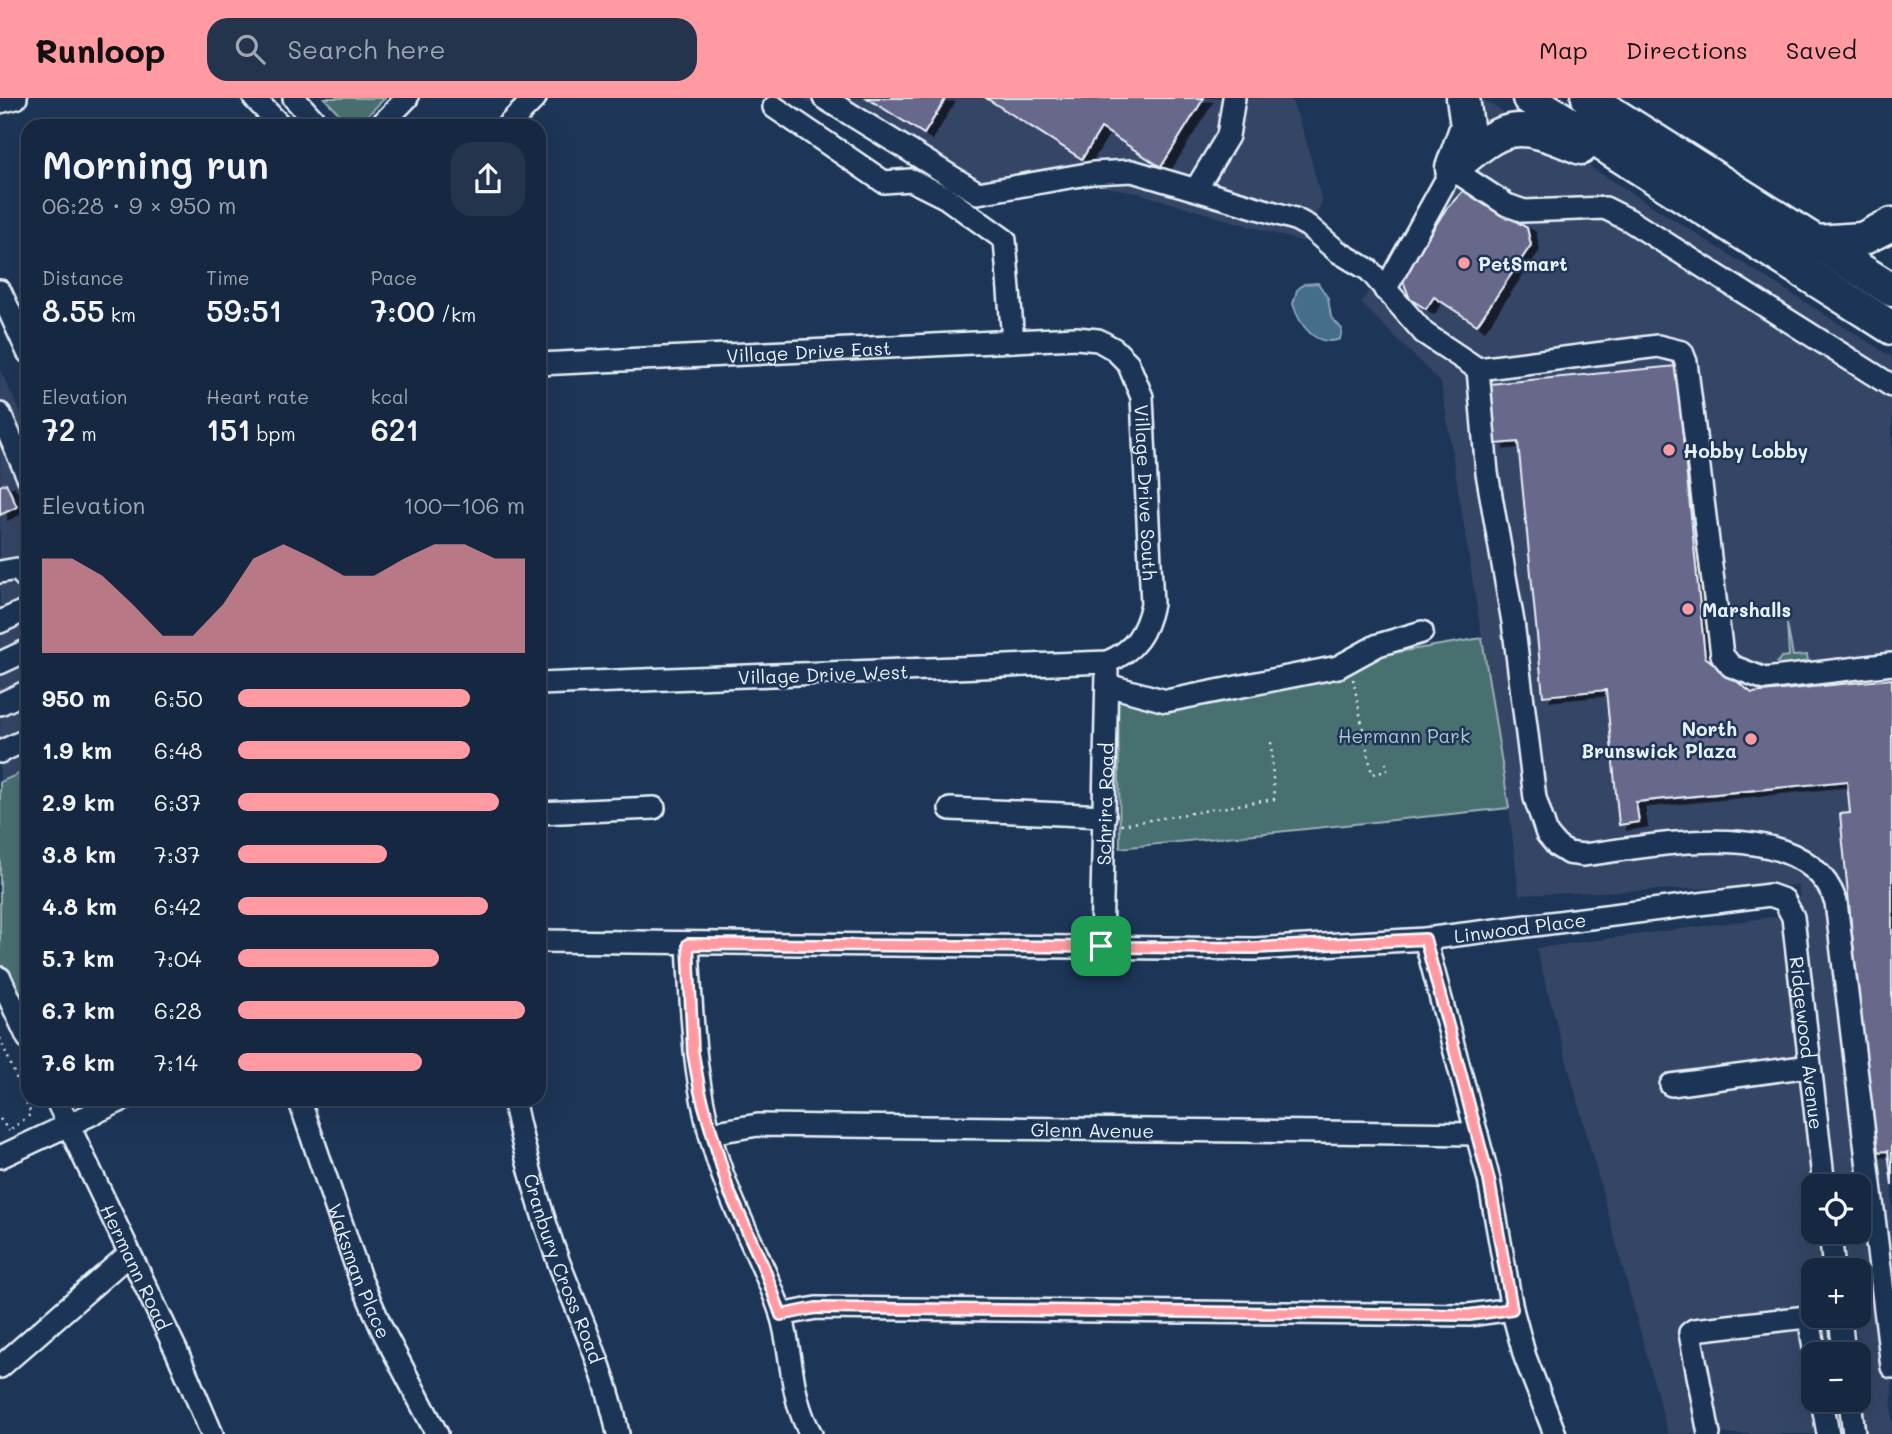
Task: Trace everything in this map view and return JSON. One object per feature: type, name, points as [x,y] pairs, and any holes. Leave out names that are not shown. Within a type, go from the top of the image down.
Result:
[{"type":"highway","points":[[1452,169],[1467,126],[1463,98]]},
{"type":"highway","points":[[1528,98],[1892,328]]},
{"type":"highway","points":[[1588,98],[1892,290]]},
{"type":"highway","points":[[1452,169],[1488,139],[1520,128],[1555,137],[1656,179]]},
{"type":"highway","points":[[1816,242],[1862,239],[1892,224]]},
{"type":"street","points":[[0,102],[16,98]]},
{"type":"street","points":[[254,98],[274,119]]},
{"type":"street","points":[[294,98],[313,119]]},
{"type":"street","points":[[387,119],[407,98]]},
{"type":"street","points":[[513,119],[535,98]]},
{"type":"street","points":[[824,98],[978,193],[1082,175],[1132,171],[1308,226],[1338,251],[1369,270],[1424,333],[1478,369],[1658,346],[1682,352],[1686,362],[1722,655],[1738,670],[1765,679],[1892,664]]},
{"type":"street","points":[[1196,189],[1228,136],[1232,99]]},
{"type":"street","points":[[774,107],[884,182],[911,180],[945,197],[1005,240],[1013,341]]},
{"type":"street","points":[[1385,289],[1452,169],[1507,205],[1524,211],[1605,208],[1629,220],[1892,386]]},
{"type":"street","points":[[0,291],[21,337]]},
{"type":"street","name":"Village Drive East","points":[[546,364],[1076,338]]},
{"type":"street","name":"Village Drive South","points":[[1076,338],[1098,340],[1114,349],[1128,363],[1142,397],[1152,604],[1147,629],[1122,656],[1107,662]]},
{"type":"street","points":[[1478,369],[1487,473],[1513,622],[1535,798],[1547,834],[1568,853],[1583,855],[1712,839],[1778,850],[1806,860],[1825,878],[1831,889],[1836,902],[1892,1367]]},
{"type":"street","points":[[0,414],[21,461]]},
{"type":"street","points":[[0,572],[17,569],[21,573]]},
{"type":"street","points":[[0,622],[21,612]]},
{"type":"street","points":[[1107,685],[1166,701],[1338,667],[1378,645],[1422,632]]},
{"type":"street","points":[[0,663],[21,653]]},
{"type":"street","name":"Village Drive West","points":[[546,684],[1107,662]]},
{"type":"street","name":"Schrira Road","points":[[1101,946],[1112,820],[1107,662]]},
{"type":"street","points":[[0,704],[21,694]]},
{"type":"street","points":[[0,752],[21,742]]},
{"type":"street","points":[[546,813],[654,808]]},
{"type":"street","points":[[950,809],[1112,820]]},
{"type":"street","name":"Linwood Place","points":[[546,941],[1255,948],[1425,939],[1770,895],[1784,900]]},
{"type":"street","name":"Ridgewood Avenue","points":[[1784,900],[1793,916],[1823,1174]]},
{"type":"street","points":[[1425,939],[1489,1180],[1512,1309],[1525,1357],[1555,1434]]},
{"type":"street","points":[[688,944],[693,1053],[710,1133],[728,1189],[764,1268],[781,1315],[796,1393],[803,1420],[811,1434]]},
{"type":"street","points":[[0,978],[21,1023]]},
{"type":"street","points":[[1671,1085],[1810,1066]]},
{"type":"street","name":"Hermann Road","points":[[59,1106],[128,1255],[177,1352],[212,1434]]},
{"type":"street","points":[[0,1157],[109,1106]]},
{"type":"street","name":"Waksman Place","points":[[301,1106],[366,1291],[388,1342],[437,1434]]},
{"type":"street","name":"Cranbury Cross Road","points":[[514,1106],[527,1167],[559,1263],[591,1338],[618,1434]]},
{"type":"street","name":"Glenn Avenue","points":[[710,1133],[758,1125],[1477,1134]]},
{"type":"street","points":[[0,1367],[128,1255]]},
{"type":"street","points":[[781,1315],[816,1308],[1469,1315],[1512,1309]]},
{"type":"street","points":[[1709,1434],[1690,1333],[1694,1330],[1801,1317]]},
{"type":"street","points":[[1824,1412],[1828,1434]]},
{"type":"street","points":[[1851,1412],[1854,1434]]},
{"type":"path","points":[[1352,675],[1372,774],[1387,771],[1386,763]]},
{"type":"path","points":[[1112,820],[1274,799],[1271,740]]},
{"type":"path","points":[[0,1038],[21,1089]]},
{"type":"path","points":[[0,1136],[31,1114],[28,1106]]},
{"type":"path","points":[[0,1119],[9,1131]]},
{"type":"shaded area","points":[[802,98],[1291,98],[1306,139],[1322,202],[1303,242],[1137,193],[1087,183],[979,205]]},
{"type":"shaded area","name":"North Brunswick Plaza","points":[[1450,98],[1481,98],[1892,357],[1892,1434],[1668,1434],[1536,948],[1780,916],[1826,1174],[1801,1174],[1801,1244],[1838,1244],[1841,1258],[1801,1258],[1801,1328],[1853,1328],[1855,1342],[1801,1342],[1801,1412],[1871,1412],[1871,1342],[1857,1342],[1856,1328],[1871,1328],[1871,1258],[1846,1258],[1845,1244],[1871,1244],[1871,1174],[1835,1174],[1798,885],[1519,895],[1509,808],[1441,383],[1361,303],[1450,161],[1458,117]]},
{"type":"shaded area","points":[[1318,283],[1328,298],[1331,317],[1342,329],[1340,339],[1331,341],[1316,338],[1296,312],[1293,304],[1297,290],[1304,284]]},
{"type":"shaded area","points":[[0,370],[21,413],[21,982],[0,935]]},
{"type":"green space","points":[[324,98],[385,98],[364,119],[344,119]]},
{"type":"green space","points":[[1787,624],[1793,656],[1807,655],[1808,661],[1780,667],[1777,663],[1781,657],[1789,656]]},
{"type":"green space","name":"Hermann Park","points":[[1482,638],[1509,808],[1120,848],[1118,699]]},
{"type":"green space","points":[[21,773],[21,1010],[0,978],[0,782]]},
{"type":"building","points":[[867,98],[946,98],[924,134]]},
{"type":"building","points":[[986,98],[1204,98],[1161,167],[1101,128],[1082,159]]},
{"type":"building","name":"PetSmart","points":[[1464,190],[1527,228],[1531,245],[1477,325],[1434,297],[1426,309],[1410,299],[1402,278],[1446,209]]},
{"type":"building","name":"North Brunswick Plaza","points":[[1676,366],[1705,657],[1752,693],[1892,679],[1892,1186],[1888,1151],[1874,1152],[1840,814],[1850,813],[1847,781],[1636,802],[1639,822],[1619,825],[1606,690],[1543,696],[1518,442],[1496,444],[1490,384]]},
{"type":"building","points":[[6,483],[17,507],[0,515],[0,486]]},
{"type":"place","name":"PetSmart","points":[[1464,263]]},
{"type":"place","name":"Hobby Lobby","points":[[1669,450]]},
{"type":"place","name":"Marshalls","points":[[1688,609]]},
{"type":"place","name":"North Brunswick Plaza","points":[[1751,739]]},
{"type":"route","points":[[1425,939],[1489,1180],[1512,1309],[1469,1315],[816,1308],[781,1315],[764,1268],[728,1189],[710,1133],[693,1053],[688,944],[1101,946],[1255,948],[1425,939]]}]
